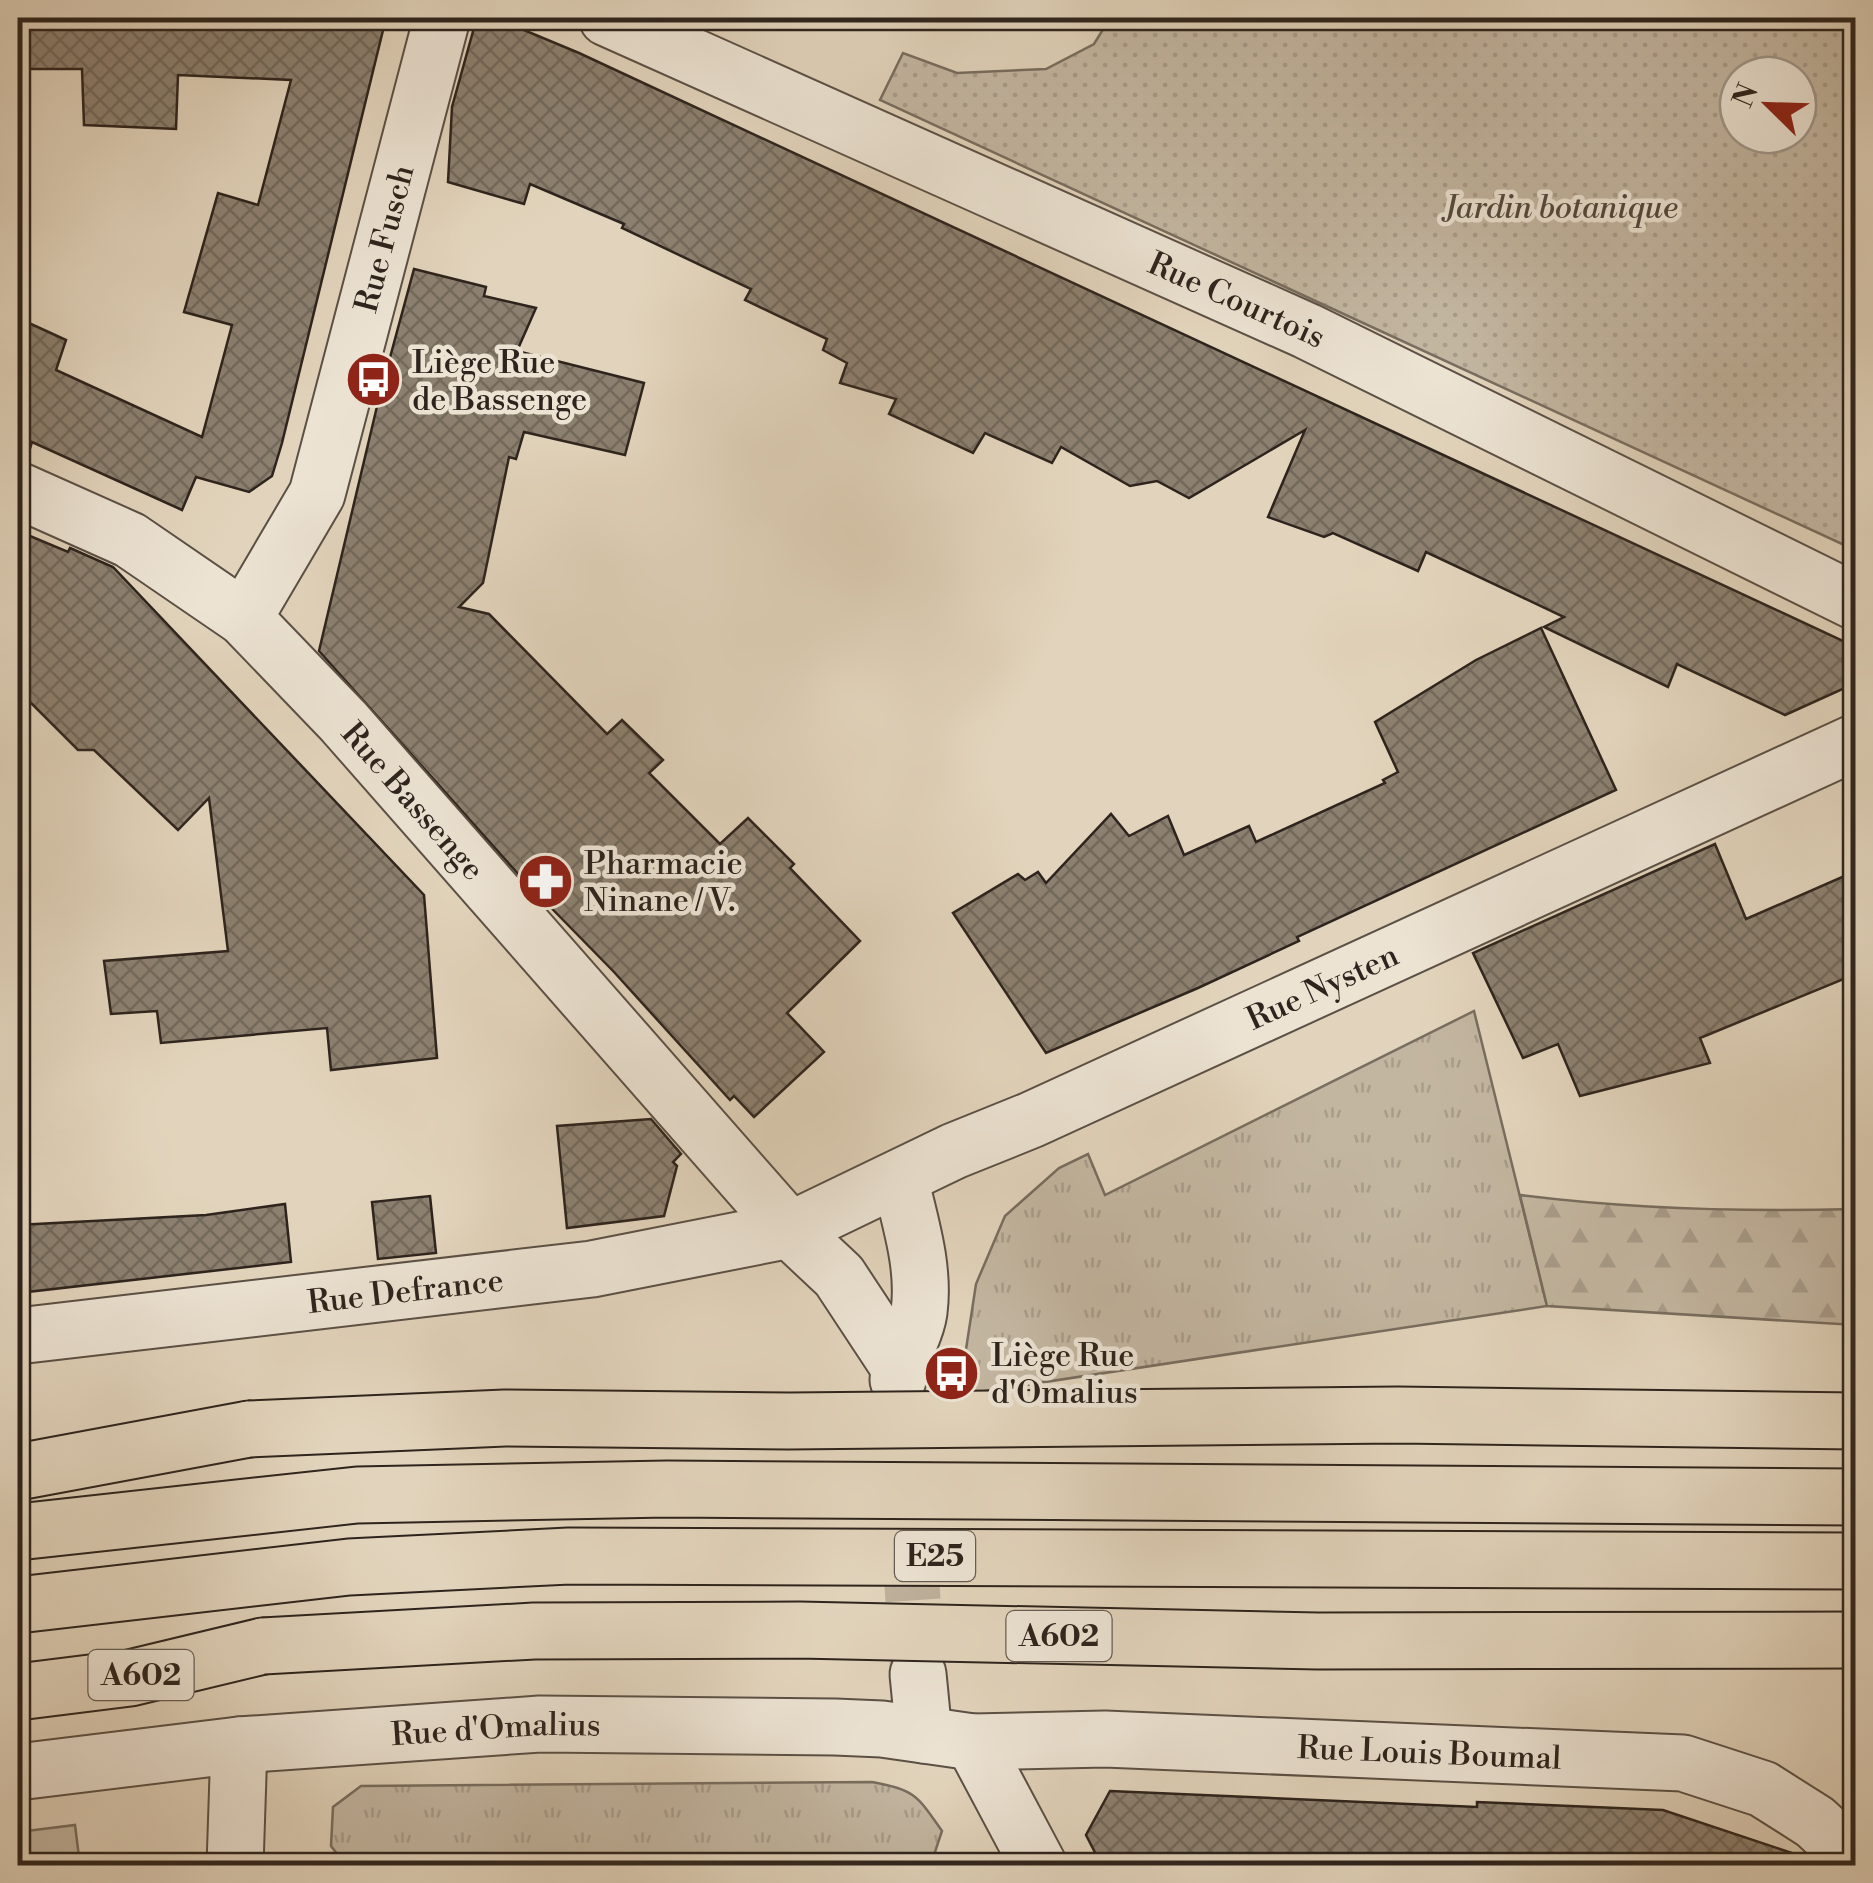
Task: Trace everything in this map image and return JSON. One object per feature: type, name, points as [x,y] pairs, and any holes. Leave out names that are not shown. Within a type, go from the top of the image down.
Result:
[{"type":"highway","points":[[18,1454],[249,1429],[505,1418],[809,1421],[1398,1415],[1856,1421]]},
{"type":"highway","points":[[18,1472],[249,1429]]},
{"type":"highway","name":"E25","points":[[18,1532],[357,1495],[687,1490],[1856,1496]]},
{"type":"highway","name":"E25","points":[[18,1606],[349,1567],[569,1556],[1856,1560]]},
{"type":"highway","name":"A602","points":[[18,1660],[153,1644],[263,1646],[572,1631],[819,1631],[1318,1641],[1856,1640]]},
{"type":"highway","name":"A602","points":[[18,1692],[130,1678],[263,1646]]},
{"type":"street","name":"Rue Fusch","points":[[244,618],[317,494],[442,18]]},
{"type":"street","name":"Rue Courtois","points":[[606,18],[1308,331],[1856,602]]},
{"type":"street","name":"Rue Bassenge","points":[[18,490],[130,540],[244,618],[344,722],[790,1230],[839,1276],[899,1374],[919,1314],[919,1259],[900,1178]]},
{"type":"street","name":"Rue Nysten","points":[[790,1230],[954,1151],[1048,1112],[1856,742]]},
{"type":"street","name":"Rue Defrance","points":[[18,1336],[592,1269],[790,1230]]},
{"type":"street","points":[[918,1674],[949,1739],[1020,1860]]},
{"type":"street","name":"Rue d'Omalius","points":[[18,1772],[239,1746],[540,1724],[835,1727],[949,1739]]},
{"type":"street","name":"Rue Louis Boumal","points":[[949,1739],[1124,1740],[1683,1762],[1763,1789],[1815,1822],[1856,1860]]},
{"type":"street","points":[[235,1866],[239,1746]]},
{"type":"green space","name":"Jardin botanique","points":[[1110,18],[1855,18],[1855,550],[880,100],[903,53],[957,73],[1046,69],[1094,44]]},
{"type":"green space","points":[[1474,1011],[1547,1306],[959,1395],[976,1284],[1005,1216],[1059,1168],[1088,1154],[1105,1195]]},
{"type":"green space","points":[[1520,1195],[1688,1208],[1855,1209],[1855,1325],[1547,1306]]},
{"type":"green space","points":[[872,1782],[914,1796],[942,1831],[934,1855],[924,1865],[354,1866],[342,1860],[331,1846],[333,1807],[361,1786]]},
{"type":"green space","points":[[75,1825],[80,1865],[18,1865],[18,1832]]},
{"type":"building","points":[[18,18],[386,18],[282,443],[272,476],[249,492],[196,477],[182,510],[32,442],[26,461],[18,459],[18,318],[66,340],[56,370],[202,437],[232,325],[184,312],[218,193],[258,205],[291,80],[178,75],[176,129],[84,125],[82,69],[18,69]]},
{"type":"building","points":[[495,18],[579,53],[1856,647],[1856,683],[1785,715],[1677,664],[1668,687],[1544,627],[1564,617],[1426,552],[1418,571],[1333,533],[1324,537],[1268,517],[1305,430],[1189,498],[1157,481],[1130,486],[1061,447],[1052,463],[985,433],[973,453],[889,414],[896,399],[840,383],[847,363],[823,350],[827,339],[745,300],[751,289],[622,228],[624,224],[530,184],[524,204],[448,182],[452,107],[474,28]]},
{"type":"building","points":[[414,269],[486,287],[484,296],[536,308],[517,351],[644,383],[625,455],[524,432],[516,459],[509,457],[483,583],[459,607],[489,614],[607,734],[622,720],[663,760],[649,773],[720,844],[748,818],[794,864],[790,868],[860,941],[787,1013],[824,1052],[754,1117],[734,1096],[730,1100],[520,876],[319,651]]},
{"type":"building","points":[[18,531],[113,567],[424,895],[437,1058],[331,1070],[327,1028],[161,1043],[157,1011],[111,1014],[104,961],[228,951],[209,798],[178,830],[94,750],[78,750],[18,690]]},
{"type":"building","points":[[1541,628],[1616,790],[1297,937],[1299,941],[1198,988],[1046,1053],[953,913],[1018,874],[1025,880],[1038,872],[1046,883],[1111,814],[1129,836],[1168,816],[1184,855],[1249,826],[1256,842],[1385,783],[1383,780],[1398,772],[1375,722],[1476,660]]},
{"type":"building","points":[[1715,844],[1746,919],[1856,871],[1856,974],[1700,1038],[1710,1063],[1580,1096],[1558,1044],[1523,1058],[1473,953]]},
{"type":"building","points":[[651,1119],[681,1154],[673,1162],[677,1166],[664,1216],[567,1228],[557,1126]]},
{"type":"building","points":[[430,1196],[436,1253],[378,1259],[372,1202]]},
{"type":"building","points":[[285,1204],[291,1262],[18,1293],[18,1225],[206,1215]]},
{"type":"building","points":[[1110,1791],[1477,1807],[1477,1802],[1663,1810],[1804,1857],[1802,1866],[1102,1866],[1086,1835]]},
{"type":"tunnel","points":[[898,1380],[918,1674]]},
{"type":"place","name":"Liège Rue de Bassenge","points":[[373,380]]},
{"type":"place","name":"Pharmacie Ninane / V.","points":[[545,881]]},
{"type":"place","name":"Liège Rue d'Omalius","points":[[952,1373]]}]
